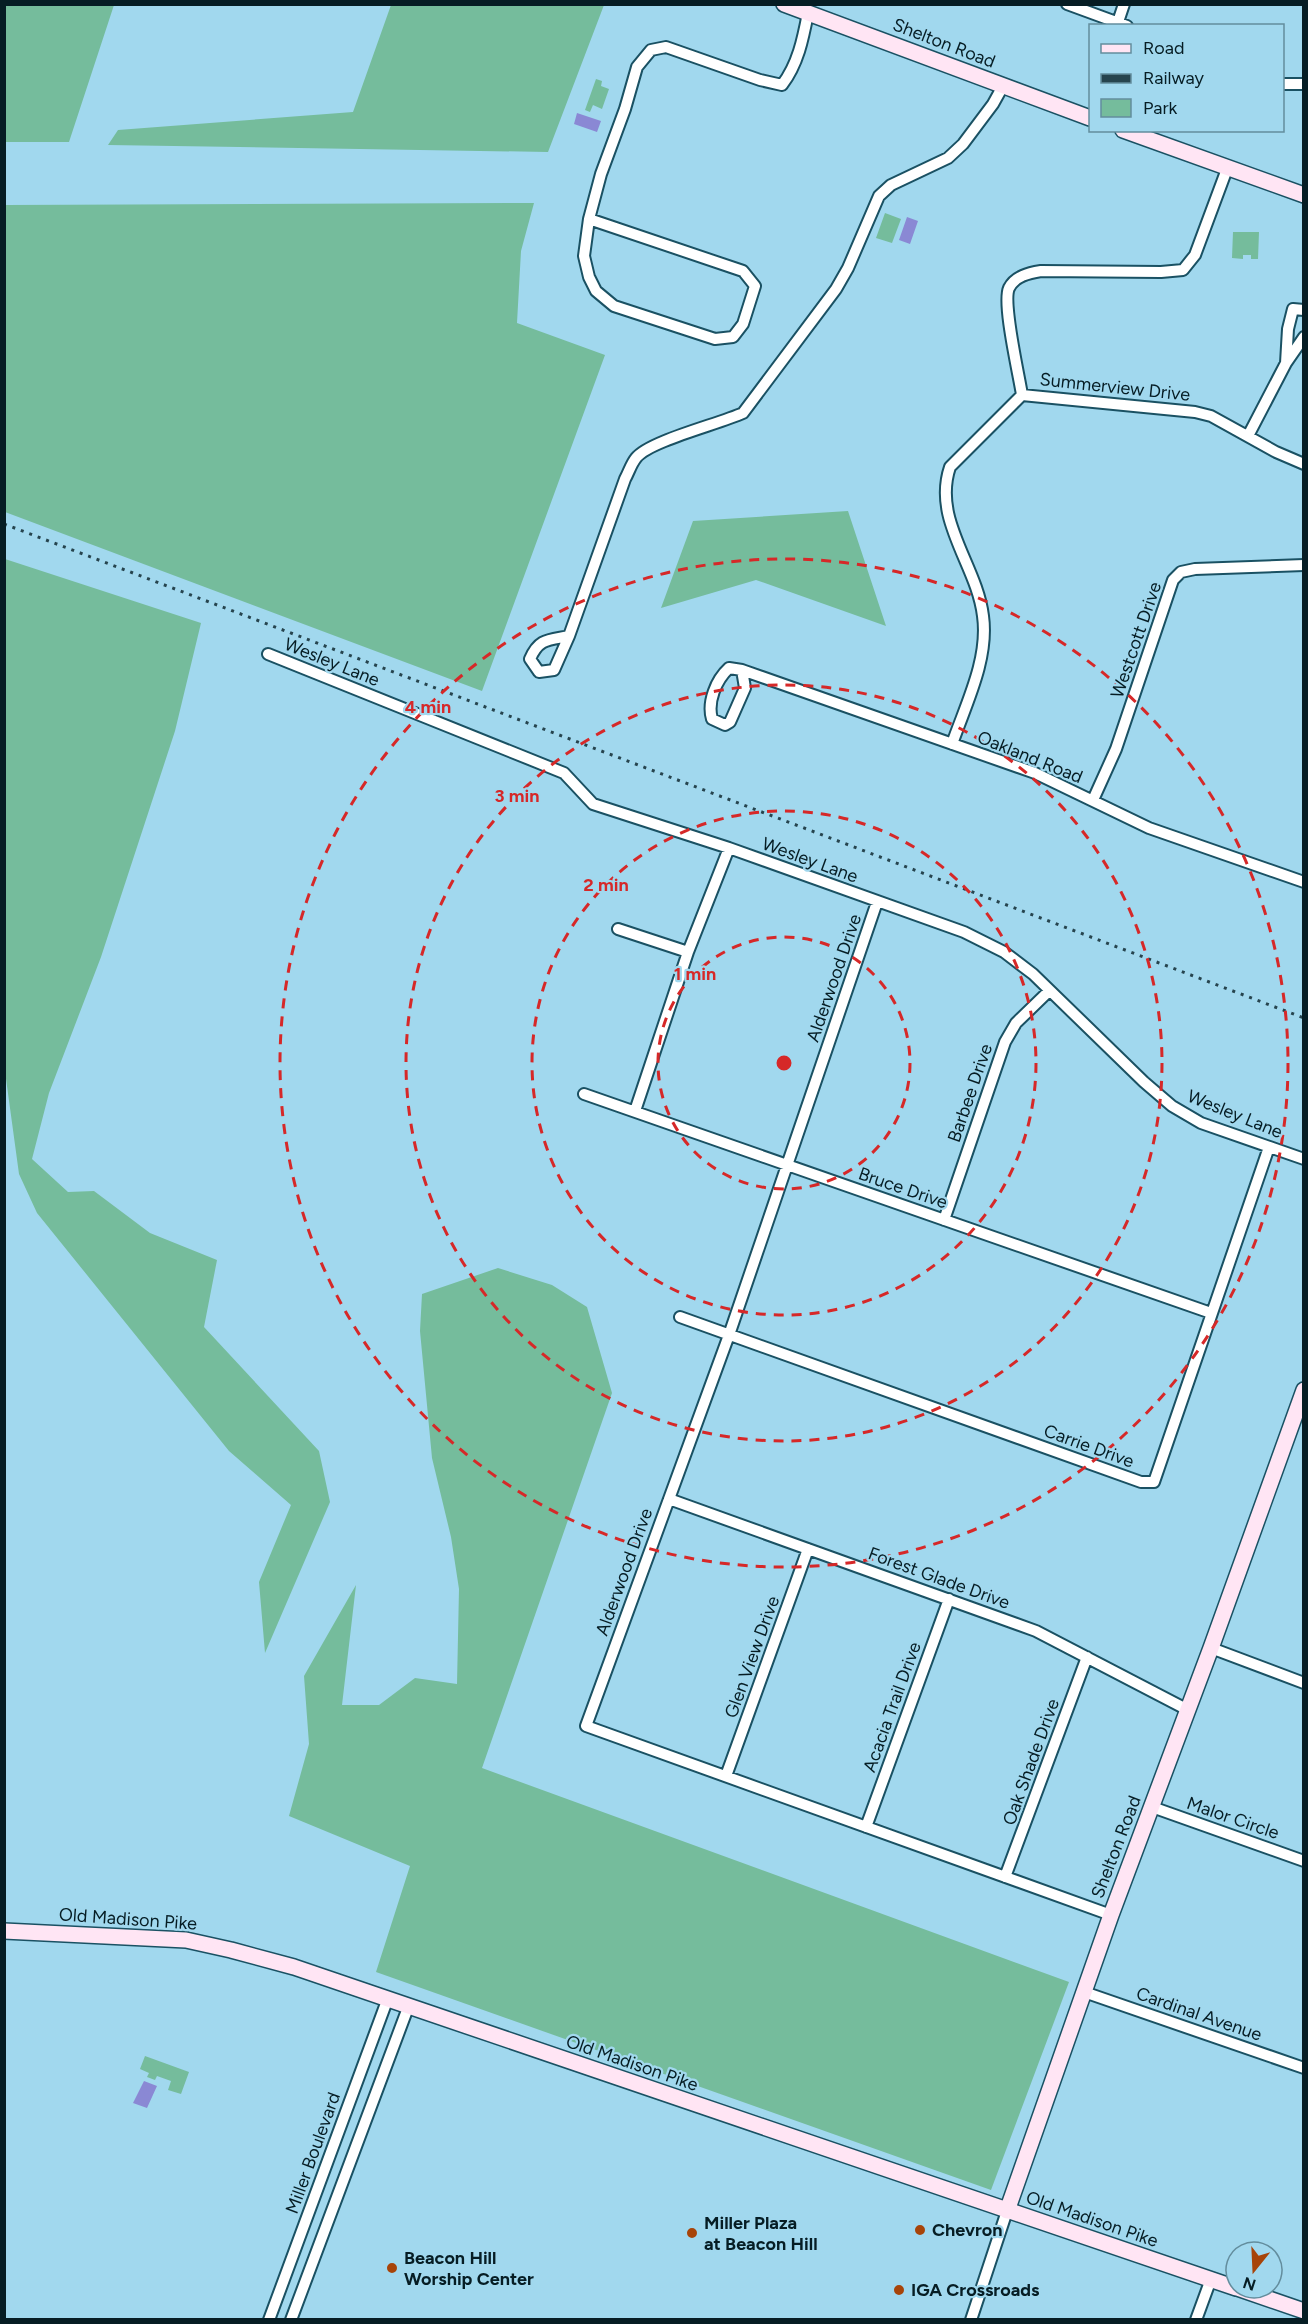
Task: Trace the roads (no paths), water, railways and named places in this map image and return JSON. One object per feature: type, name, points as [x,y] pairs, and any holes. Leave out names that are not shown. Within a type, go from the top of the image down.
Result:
[{"type":"street","name":"Shelton Road","points":[[784,4],[1089,118]]},
{"type":"street","points":[[1067,4],[1123,24],[1124,4]]},
{"type":"street","points":[[589,219],[743,272],[755,286],[743,324],[733,337],[715,339],[614,306],[596,291],[589,277],[585,256],[589,219],[601,174],[625,109],[637,67],[651,50],[666,47],[760,80],[782,85],[793,72],[807,13]]},
{"type":"street","points":[[1284,84],[1304,84]]},
{"type":"street","points":[[570,636],[625,479],[636,457],[651,445],[722,423],[743,413],[836,289],[848,268],[879,196],[891,185],[948,158],[963,144],[993,104],[1003,86]]},
{"type":"street","points":[[1129,132],[1304,195]]},
{"type":"street","name":"Summerview Drive","points":[[1227,169],[1195,255],[1183,270],[1161,272],[1041,271],[1029,273],[1014,281],[1008,294],[1008,304],[1022,394],[1181,409],[1211,416],[1276,452],[1304,464]]},
{"type":"street","points":[[1286,363],[1293,309],[1304,310]]},
{"type":"street","points":[[1248,435],[1286,363],[1304,337]]},
{"type":"street","points":[[952,744],[982,652],[984,618],[976,587],[949,520],[945,482],[950,467],[1022,394]]},
{"type":"street","name":"Westcott Drive","points":[[1093,800],[1116,749],[1173,580],[1181,572],[1195,569],[1304,565]]},
{"type":"street","name":"Wesley Lane","points":[[268,654],[564,773],[592,804],[729,848],[964,932],[1004,952],[1033,974],[1144,1082],[1172,1106],[1201,1123],[1304,1159]]},
{"type":"street","points":[[729,668],[742,670],[745,688],[739,703],[730,722],[719,723],[712,719],[710,711],[720,676],[729,668]]},
{"type":"street","name":"Oakland Road","points":[[742,670],[1035,773],[1149,828],[1304,882]]},
{"type":"street","points":[[635,1112],[688,952],[729,848]]},
{"type":"street","name":"Alderwood Drive","points":[[877,902],[729,1335],[586,1726],[1112,1915]]},
{"type":"street","points":[[618,929],[688,952]]},
{"type":"street","name":"Barbee Drive","points":[[944,1220],[1005,1042],[1016,1023],[1049,991]]},
{"type":"street","name":"Bruce Drive","points":[[585,1094],[1211,1313]]},
{"type":"street","name":"Carrie Drive","points":[[680,1317],[1141,1482],[1154,1482],[1269,1147]]},
{"type":"street","name":"Shelton Road","points":[[971,2319],[1084,1992],[1304,1390]]},
{"type":"street","name":"Forest Glade Drive","points":[[669,1499],[1036,1631],[1188,1710]]},
{"type":"street","name":"Glen View Drive","points":[[726,1776],[808,1549]]},
{"type":"street","name":"Acacia Trail Drive","points":[[866,1827],[949,1599]]},
{"type":"street","points":[[1211,1648],[1304,1683]]},
{"type":"street","name":"Oak Shade Drive","points":[[1005,1877],[1087,1657]]},
{"type":"street","name":"Malor Circle","points":[[1152,1807],[1304,1861]]},
{"type":"street","name":"Old Madison Pike","points":[[4,1932],[186,1940],[294,1967],[1224,2284]]},
{"type":"street","name":"Cardinal Avenue","points":[[1084,1992],[1304,2068]]},
{"type":"street","name":"Miller Boulevard","points":[[269,2319],[388,1998]]},
{"type":"street","name":"Miller Boulevard","points":[[291,2319],[409,2005]]},
{"type":"street","points":[[345,2113],[364,2123]]},
{"type":"street","points":[[299,2237],[319,2244]]},
{"type":"street","points":[[1196,2319],[1210,2279]]},
{"type":"street","name":"Old Madison Pike","points":[[1271,2300],[1304,2311]]},
{"type":"railway","points":[[4,524],[1304,1018]]},
{"type":"place","name":"Chevron","points":[[920,2230]]},
{"type":"place","name":"Miller Plaza at Beacon Hill","points":[[692,2233]]},
{"type":"place","name":"Beacon Hill Worship Center","points":[[392,2268]]},
{"type":"place","name":"IGA Crossroads","points":[[899,2290]]}]
